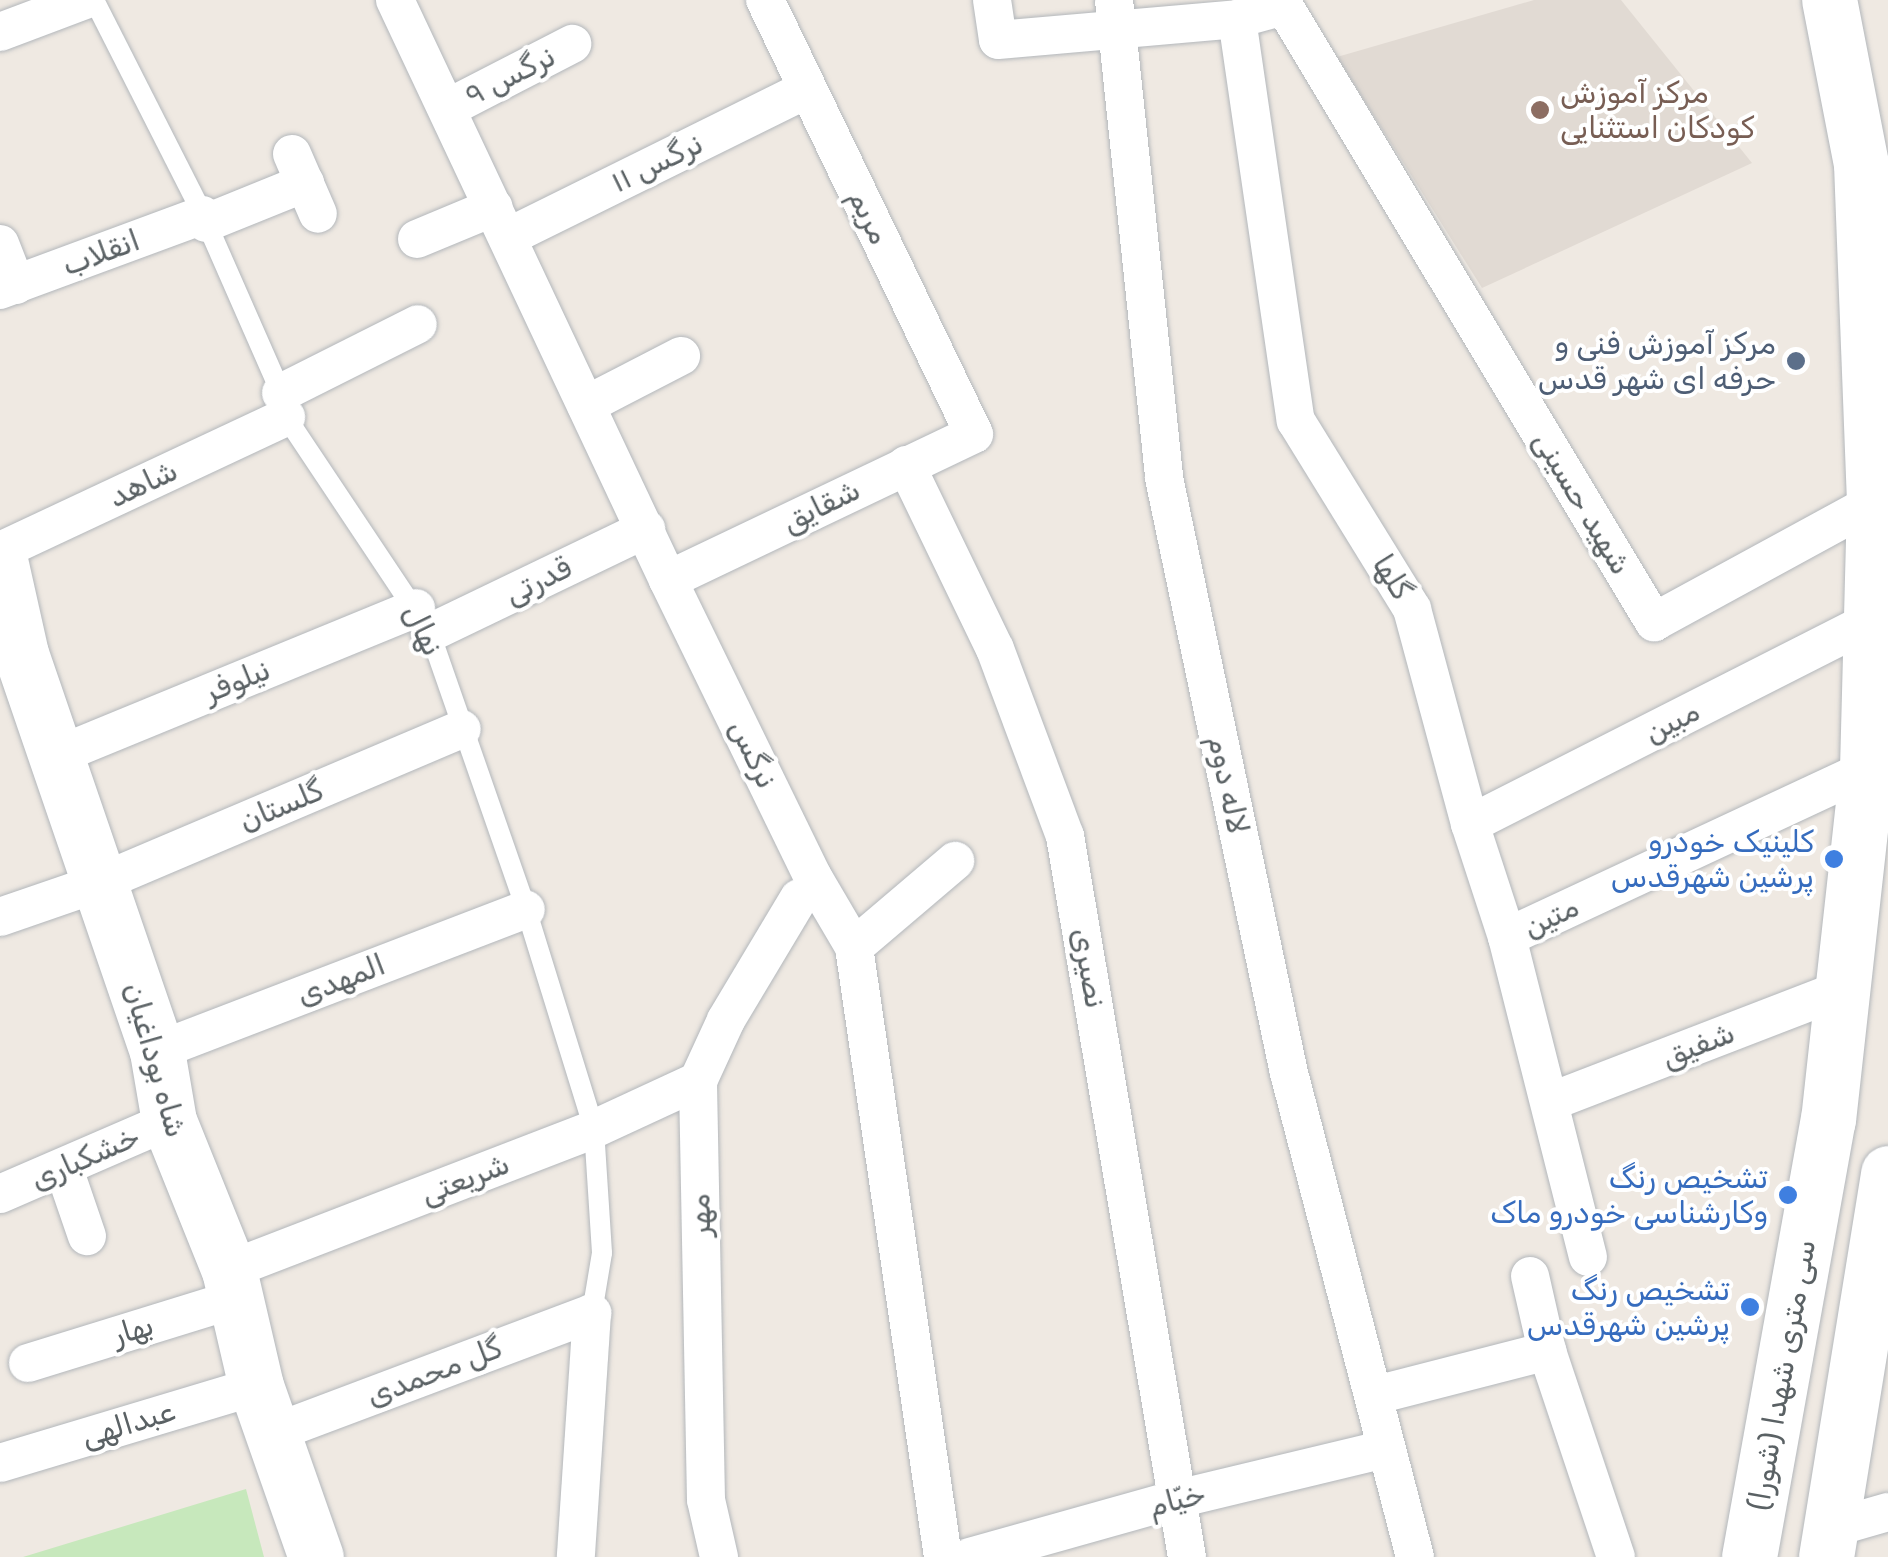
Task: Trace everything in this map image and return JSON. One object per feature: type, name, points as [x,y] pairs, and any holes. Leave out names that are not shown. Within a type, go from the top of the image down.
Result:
[{"type":"main road","name":"سی متری شهدا (شورا)","points":[[1749,1557],[1828,1120],[1868,769],[1874,502],[1861,164],[1829,0]]},
{"type":"main road","name":"شاه بوداغیان","points":[[0,560],[11,657],[58,755],[157,1051],[169,1121],[234,1284],[266,1409],[316,1557]]},
{"type":"main road","points":[[1827,1543],[1888,1173]]},
{"type":"street","points":[[0,32],[85,0]]},
{"type":"street","name":"نرگس","points":[[395,0],[668,580],[813,877],[854,947],[943,1557]]},
{"type":"street","name":"مریم","points":[[765,0],[974,434]]},
{"type":"street","points":[[992,0],[998,40],[1116,14],[1238,19]]},
{"type":"street","name":"شهید حسینی","points":[[1238,19],[1284,6],[1654,622],[1874,502]]},
{"type":"street","name":"لاله دوم","points":[[1116,14],[1164,478],[1289,1073],[1415,1557]]},
{"type":"street","name":"گلها","points":[[1238,19],[1296,421],[1412,610],[1470,824],[1506,937],[1588,1257]]},
{"type":"street","name":"نرگس ۹","points":[[448,108],[572,44]]},
{"type":"street","name":"نرگس ۱۱","points":[[417,239],[501,222],[806,90]]},
{"type":"street","name":"انقلاب","points":[[8,287],[305,184]]},
{"type":"street","points":[[0,244],[8,287]]},
{"type":"street","name":"شاهد","points":[[0,550],[284,405],[418,324]]},
{"type":"street","points":[[586,405],[681,356]]},
{"type":"street","name":"شقایق","points":[[668,580],[974,434]]},
{"type":"street","name":"نصیری","points":[[906,465],[995,649],[1065,836],[1187,1557]]},
{"type":"street","name":"قدرتی","points":[[423,620],[646,529]]},
{"type":"street","name":"مبین","points":[[1470,824],[1874,619]]},
{"type":"street","name":"نیلوفر","points":[[58,755],[423,620]]},
{"type":"street","name":"گلستان","points":[[0,917],[99,883],[462,730]]},
{"type":"street","name":"متین","points":[[1506,937],[1868,769]]},
{"type":"street","points":[[854,947],[955,861]]},
{"type":"street","name":"مهر","points":[[719,1557],[706,1500],[698,1082],[726,1020],[799,898]]},
{"type":"street","name":"المهدی","points":[[157,1051],[526,909]]},
{"type":"street","name":"شفیق","points":[[1550,1102],[1846,988]]},
{"type":"street","name":"شریعتی","points":[[234,1284],[698,1082]]},
{"type":"street","name":"خشکباری","points":[[0,1194],[169,1121]]},
{"type":"street","points":[[64,1169],[87,1236]]},
{"type":"street","points":[[1530,1276],[1547,1351],[1616,1557]]},
{"type":"street","name":"بهار","points":[[28,1363],[234,1284]]},
{"type":"street","points":[[576,1557],[592,1313]]},
{"type":"street","name":"گل محمدی","points":[[266,1409],[592,1313]]},
{"type":"street","points":[[1376,1396],[1547,1351]]},
{"type":"street","name":"عبدالهی","points":[[0,1462],[266,1409]]},
{"type":"street","name":"خیّام","points":[[970,1557],[1177,1499],[1385,1449]]},
{"type":"street","points":[[1827,1543],[1888,1512]]},
{"type":"lane","name":"نهال","points":[[94,0],[204,219],[284,405],[423,620],[526,909],[594,1129],[602,1253],[592,1313]]},
{"type":"shaded area","name":"مرکز آموزش کودکان استثنایی","points":[[1534,0],[1621,0],[1752,163],[1482,288],[1337,57]]},
{"type":"green space","points":[[246,1489],[264,1557],[23,1557]]},
{"type":"place","name":"مرکز آموزش کودکان استثنایی","points":[[1540,110]]},
{"type":"place","name":"مرکز آموزش فنی و حرفه ای شهر قدس","points":[[1796,361]]},
{"type":"place","name":"کلینیک خودرو پرشین شهرقدس","points":[[1834,859]]},
{"type":"place","name":"تشخیص رنگ وکارشناسی خودرو ماک","points":[[1788,1195]]},
{"type":"place","name":"تشخیص رنگ پرشین شهرقدس","points":[[1750,1307]]}]
